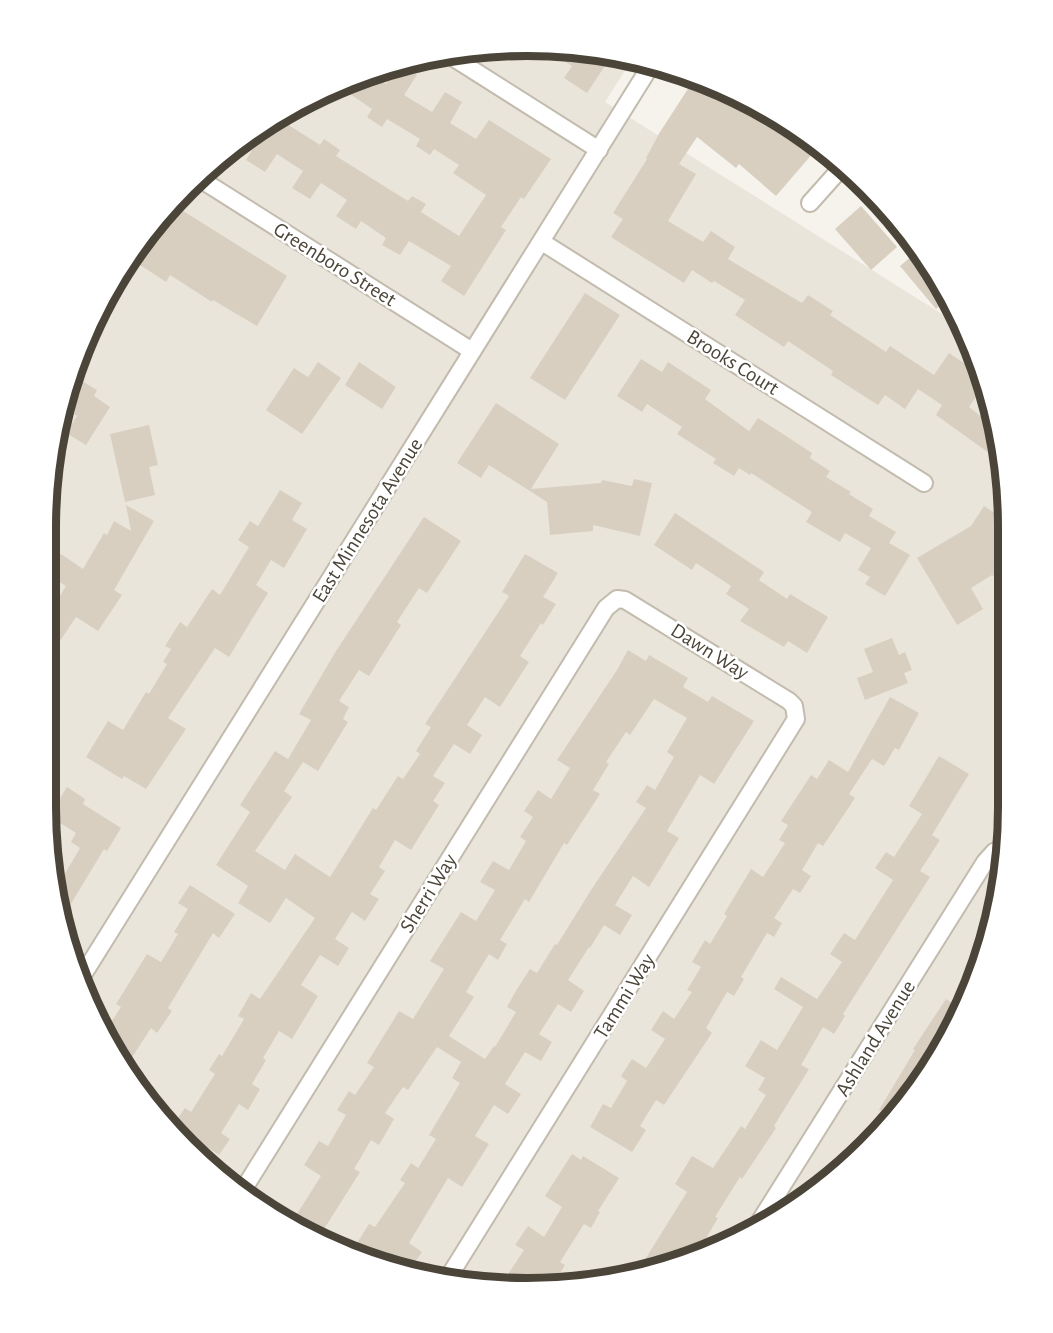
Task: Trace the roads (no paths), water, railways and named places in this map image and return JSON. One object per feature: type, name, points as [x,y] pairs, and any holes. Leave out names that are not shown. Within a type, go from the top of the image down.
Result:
[{"type":"street","points":[[459,61],[599,150]]},
{"type":"street","name":"East Minnesota Avenue","points":[[85,971],[647,72]]},
{"type":"street","points":[[810,203],[837,172]]},
{"type":"street","name":"Greenboro Street","points":[[205,182],[472,351]]},
{"type":"street","name":"Brooks Court","points":[[542,242],[924,483]]},
{"type":"street","name":"Dawn Way","points":[[617,599],[633,603],[789,701],[796,712]]},
{"type":"street","name":"Sherri Way","points":[[246,1185],[606,608],[617,599]]},
{"type":"street","name":"Tammi Way","points":[[452,1271],[793,726],[796,712]]},
{"type":"street","name":"Ashland Avenue","points":[[766,1212],[985,862],[994,854]]}]
